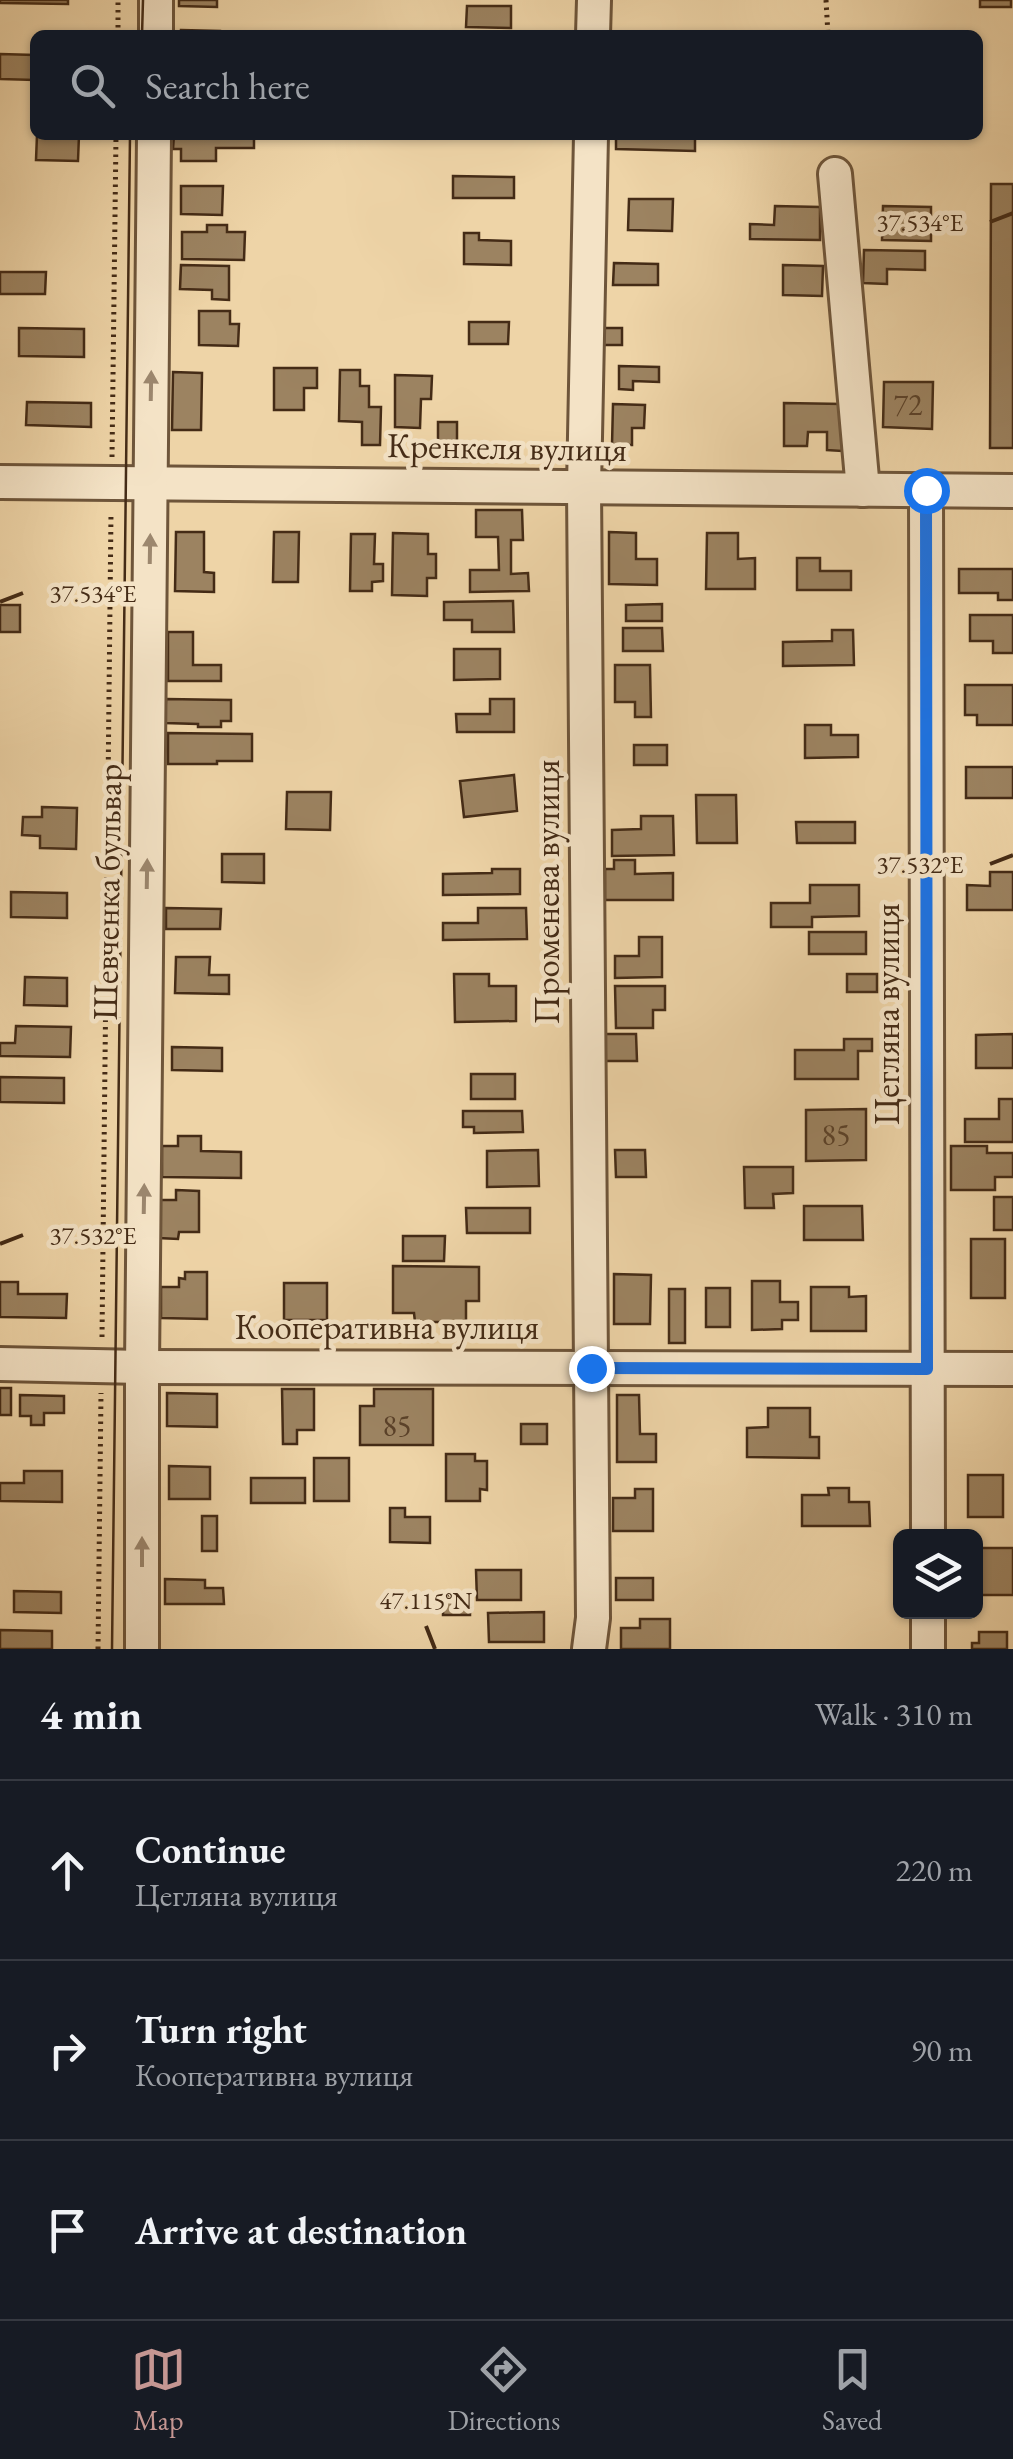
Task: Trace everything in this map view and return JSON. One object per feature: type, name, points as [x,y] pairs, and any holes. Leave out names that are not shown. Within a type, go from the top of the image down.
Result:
[{"type":"street","points":[[156,0],[156,30]]},
{"type":"street","points":[[593,30],[594,0]]},
{"type":"street","name":"Шевченка бульвар","points":[[142,1649],[154,140]]},
{"type":"street","name":"Променева вулиця","points":[[588,1649],[593,1618],[584,487],[591,140]]},
{"type":"street","points":[[834,174],[863,490]]},
{"type":"street","name":"Кренкеля вулиця","points":[[0,482],[1013,491]]},
{"type":"street","name":"Цегляна вулиця","points":[[926,490],[928,1529]]},
{"type":"street","name":"Кооперативна вулиця","points":[[0,1364],[1013,1369]]},
{"type":"street","points":[[928,1619],[928,1649]]},
{"type":"path","points":[[118,0],[118,30]]},
{"type":"path","points":[[826,0],[828,30]]},
{"type":"path","points":[[98,1649],[116,140]]},
{"type":"building","points":[[68,0],[68,4],[0,3]]},
{"type":"building","points":[[179,0],[217,0],[217,7],[179,6]]},
{"type":"building","points":[[980,0],[1011,0],[1011,7],[980,7]]},
{"type":"building","points":[[467,6],[511,6],[511,28],[466,27]]},
{"type":"building","points":[[0,54],[30,55],[30,80],[0,79]]},
{"type":"building","points":[[37,140],[79,140],[78,161],[36,160]]},
{"type":"building","points":[[174,140],[254,140],[254,148],[216,148],[216,161],[181,161],[181,149],[173,149]]},
{"type":"building","points":[[616,140],[695,140],[695,151],[616,149]]},
{"type":"building","points":[[453,176],[514,177],[514,198],[453,198]]},
{"type":"building","points":[[991,184],[1013,184],[1013,448],[990,448]]},
{"type":"building","points":[[181,186],[223,186],[222,215],[181,214]]},
{"type":"building","points":[[629,199],[673,199],[672,231],[628,230]]},
{"type":"building","points":[[775,206],[820,207],[820,240],[750,239],[750,224],[774,225]]},
{"type":"building","points":[[883,206],[931,207],[931,241],[882,240]]},
{"type":"building","points":[[207,225],[227,225],[227,232],[245,232],[244,260],[182,259],[182,232],[207,232]]},
{"type":"building","points":[[464,233],[479,233],[479,240],[511,241],[511,265],[464,264]]},
{"type":"building","points":[[864,250],[925,251],[925,270],[887,269],[887,284],[863,283]]},
{"type":"building","points":[[614,263],[658,264],[658,285],[613,285]]},
{"type":"building","points":[[181,265],[229,266],[229,300],[212,299],[212,290],[180,289]]},
{"type":"building","points":[[783,265],[823,266],[822,296],[783,295]]},
{"type":"building","points":[[0,272],[46,272],[45,294],[0,294]]},
{"type":"building","points":[[199,311],[230,311],[230,324],[239,324],[238,346],[199,345]]},
{"type":"building","points":[[469,322],[509,322],[508,344],[469,344]]},
{"type":"building","points":[[19,328],[84,329],[84,357],[19,356]]},
{"type":"building","points":[[598,328],[622,328],[622,345],[598,345]]},
{"type":"building","points":[[619,366],[659,367],[659,382],[633,381],[633,390],[619,389]]},
{"type":"building","points":[[274,368],[317,368],[317,388],[304,388],[304,410],[274,410]]},
{"type":"building","points":[[340,370],[360,370],[360,386],[369,386],[369,407],[381,407],[380,445],[362,445],[362,422],[339,421]]},
{"type":"building","points":[[173,372],[202,373],[201,430],[172,430]]},
{"type":"building","points":[[395,375],[432,376],[431,399],[421,399],[420,428],[395,427]]},
{"type":"building","points":[[884,382],[933,382],[932,429],[883,427]]},
{"type":"building","points":[[27,402],[91,403],[91,427],[26,425]]},
{"type":"building","points":[[784,403],[843,404],[842,451],[827,450],[827,432],[808,432],[807,446],[784,446]]},
{"type":"building","points":[[613,404],[645,405],[644,428],[632,428],[632,445],[612,445]]},
{"type":"building","points":[[438,422],[457,422],[457,444],[438,444]]},
{"type":"building","points":[[476,510],[522,510],[523,540],[511,540],[511,574],[528,573],[529,591],[470,592],[470,570],[499,570],[498,537],[476,537]]},
{"type":"building","points":[[176,532],[204,532],[204,572],[214,573],[214,592],[175,591]]},
{"type":"building","points":[[274,532],[299,532],[298,582],[273,582]]},
{"type":"building","points":[[609,532],[636,533],[636,559],[657,559],[657,585],[609,584]]},
{"type":"building","points":[[393,533],[428,534],[428,554],[436,554],[436,578],[427,578],[427,596],[392,595]]},
{"type":"building","points":[[707,533],[738,533],[738,559],[755,558],[755,589],[706,589]]},
{"type":"building","points":[[351,534],[375,534],[374,564],[383,564],[383,581],[372,582],[372,591],[350,591]]},
{"type":"building","points":[[797,558],[820,558],[820,571],[851,571],[851,590],[797,590]]},
{"type":"building","points":[[959,569],[1013,569],[1013,600],[998,600],[998,593],[959,593]]},
{"type":"building","points":[[513,601],[514,632],[472,632],[472,620],[444,620],[444,602]]},
{"type":"building","points":[[662,604],[662,621],[626,621],[626,605]]},
{"type":"building","points":[[0,605],[20,605],[20,632],[0,632]]},
{"type":"building","points":[[970,615],[1013,615],[1013,653],[993,653],[993,641],[970,641]]},
{"type":"building","points":[[623,628],[662,628],[663,651],[623,651]]},
{"type":"building","points":[[832,630],[853,630],[854,665],[783,666],[783,642],[832,641]]},
{"type":"building","points":[[168,632],[193,632],[193,665],[221,665],[221,681],[168,681]]},
{"type":"building","points":[[454,649],[500,649],[500,679],[454,680]]},
{"type":"building","points":[[615,665],[650,665],[651,717],[635,717],[635,702],[615,702]]},
{"type":"building","points":[[965,685],[1013,685],[1013,725],[977,725],[977,715],[965,715]]},
{"type":"building","points":[[166,699],[231,700],[231,721],[221,721],[221,727],[165,723]]},
{"type":"building","points":[[490,699],[514,699],[514,732],[457,732],[456,714],[490,714]]},
{"type":"building","points":[[805,725],[831,725],[831,735],[858,735],[858,757],[805,758]]},
{"type":"building","points":[[168,733],[252,734],[252,761],[168,764]]},
{"type":"building","points":[[634,745],[667,745],[667,765],[634,765]]},
{"type":"building","points":[[966,767],[1013,767],[1013,798],[966,798]]},
{"type":"building","points":[[514,775],[517,811],[464,817],[460,781]]},
{"type":"building","points":[[287,792],[331,792],[330,830],[286,829]]},
{"type":"building","points":[[696,795],[736,795],[737,843],[697,843]]},
{"type":"building","points":[[42,807],[77,808],[76,849],[40,848],[40,836],[22,835],[23,817],[42,817]]},
{"type":"building","points":[[641,816],[673,816],[674,855],[612,856],[612,830],[641,829]]},
{"type":"building","points":[[796,822],[855,822],[855,843],[797,843]]},
{"type":"building","points":[[222,854],[264,854],[264,883],[222,882]]},
{"type":"building","points":[[614,860],[635,860],[635,874],[673,873],[673,900],[605,900],[605,869],[614,869]]},
{"type":"building","points":[[492,869],[520,869],[520,894],[443,895],[443,874],[492,873]]},
{"type":"building","points":[[990,872],[1013,872],[1013,910],[967,910],[967,885],[990,886]]},
{"type":"building","points":[[810,885],[859,885],[859,916],[812,917],[812,927],[771,927],[771,903],[810,903]]},
{"type":"building","points":[[11,892],[67,893],[67,918],[11,917]]},
{"type":"building","points":[[166,908],[221,909],[220,929],[166,929]]},
{"type":"building","points":[[478,908],[526,908],[527,939],[443,940],[443,923],[478,923]]},
{"type":"building","points":[[809,932],[866,932],[866,954],[809,954]]},
{"type":"building","points":[[639,937],[662,937],[662,977],[615,978],[615,956],[639,956]]},
{"type":"building","points":[[176,957],[210,957],[209,975],[229,975],[229,994],[175,993]]},
{"type":"building","points":[[454,974],[489,974],[489,986],[516,986],[516,1021],[455,1022]]},
{"type":"building","points":[[847,974],[877,974],[877,992],[847,992]]},
{"type":"building","points":[[25,977],[67,978],[67,1006],[24,1005]]},
{"type":"building","points":[[615,986],[665,986],[665,1010],[653,1010],[653,1028],[616,1028]]},
{"type":"building","points":[[16,1026],[71,1027],[70,1057],[0,1056],[0,1043],[15,1043]]},
{"type":"building","points":[[600,1034],[636,1034],[637,1061],[600,1061]]},
{"type":"building","points":[[1013,1034],[1013,1068],[976,1068],[976,1035]]},
{"type":"building","points":[[844,1039],[872,1039],[872,1051],[858,1051],[858,1079],[795,1079],[795,1050],[844,1050]]},
{"type":"building","points":[[172,1047],[222,1048],[222,1071],[172,1070]]},
{"type":"building","points":[[471,1074],[515,1074],[515,1099],[471,1099]]},
{"type":"building","points":[[0,1077],[64,1078],[64,1103],[0,1102]]},
{"type":"building","points":[[999,1099],[1013,1099],[1013,1142],[965,1142],[965,1119],[999,1119]]},
{"type":"building","points":[[866,1109],[866,1160],[806,1161],[806,1110]]},
{"type":"building","points":[[463,1111],[522,1111],[523,1132],[474,1133],[474,1127],[463,1127]]},
{"type":"building","points":[[178,1136],[201,1136],[201,1151],[241,1152],[241,1178],[162,1177],[162,1146],[178,1146]]},
{"type":"building","points":[[951,1146],[987,1146],[987,1153],[1013,1153],[1013,1177],[995,1177],[995,1190],[951,1190]]},
{"type":"building","points":[[538,1150],[539,1186],[487,1187],[487,1151]]},
{"type":"building","points":[[615,1150],[645,1150],[646,1177],[616,1177]]},
{"type":"building","points":[[744,1167],[793,1167],[793,1193],[773,1194],[774,1208],[745,1208]]},
{"type":"building","points":[[176,1190],[199,1191],[199,1232],[179,1232],[178,1239],[158,1238],[158,1200],[176,1200]]},
{"type":"building","points":[[994,1197],[1013,1197],[1013,1230],[994,1230]]},
{"type":"building","points":[[804,1206],[862,1206],[863,1240],[804,1240]]},
{"type":"building","points":[[466,1208],[530,1208],[530,1233],[467,1233]]},
{"type":"building","points":[[403,1236],[445,1236],[444,1261],[403,1261]]},
{"type":"building","points":[[971,1239],[1005,1239],[1005,1298],[971,1298]]},
{"type":"building","points":[[393,1266],[479,1267],[479,1301],[466,1301],[466,1322],[415,1322],[414,1313],[393,1313]]},
{"type":"building","points":[[185,1272],[207,1272],[207,1319],[161,1318],[161,1287],[179,1287],[179,1278],[185,1279]]},
{"type":"building","points":[[614,1274],[651,1275],[650,1324],[614,1324]]},
{"type":"building","points":[[752,1281],[780,1281],[780,1302],[798,1302],[798,1320],[782,1320],[782,1329],[752,1330]]},
{"type":"building","points":[[0,1282],[18,1282],[18,1294],[67,1294],[66,1318],[0,1317]]},
{"type":"building","points":[[284,1283],[327,1283],[327,1320],[284,1320]]},
{"type":"building","points":[[811,1287],[849,1287],[849,1297],[866,1296],[866,1331],[811,1331]]},
{"type":"building","points":[[706,1288],[730,1288],[730,1327],[706,1327]]},
{"type":"building","points":[[669,1289],[685,1289],[685,1343],[669,1343]]},
{"type":"building","points":[[0,1388],[11,1388],[11,1415],[0,1415]]},
{"type":"building","points":[[282,1389],[314,1389],[314,1430],[297,1430],[297,1444],[283,1444]]},
{"type":"building","points":[[374,1389],[433,1389],[433,1445],[360,1445],[360,1406],[374,1406]]},
{"type":"building","points":[[167,1393],[217,1394],[217,1427],[167,1426]]},
{"type":"building","points":[[20,1395],[64,1396],[64,1413],[44,1413],[44,1425],[31,1425],[31,1416],[20,1416]]},
{"type":"building","points":[[617,1395],[639,1395],[640,1434],[656,1434],[656,1462],[617,1462]]},
{"type":"building","points":[[768,1408],[810,1408],[810,1437],[819,1437],[819,1458],[747,1457],[747,1428],[768,1427]]},
{"type":"building","points":[[521,1424],[547,1424],[547,1444],[521,1444]]},
{"type":"building","points":[[446,1454],[475,1454],[475,1461],[487,1461],[487,1490],[480,1489],[480,1501],[446,1501]]},
{"type":"building","points":[[314,1458],[349,1458],[349,1501],[314,1501]]},
{"type":"building","points":[[169,1466],[210,1467],[210,1499],[169,1499]]},
{"type":"building","points":[[24,1471],[62,1471],[62,1502],[0,1501],[0,1483],[24,1483]]},
{"type":"building","points":[[968,1475],[1003,1475],[1003,1517],[968,1517]]},
{"type":"building","points":[[251,1478],[305,1478],[305,1503],[251,1503]]},
{"type":"building","points":[[828,1488],[849,1488],[849,1502],[869,1502],[870,1526],[802,1526],[802,1495],[829,1495]]},
{"type":"building","points":[[635,1489],[653,1489],[653,1531],[613,1531],[613,1498],[635,1498]]},
{"type":"building","points":[[390,1508],[405,1508],[405,1517],[430,1517],[430,1543],[390,1542]]},
{"type":"building","points":[[202,1516],[217,1516],[217,1551],[202,1551]]},
{"type":"building","points":[[983,1548],[1013,1548],[1013,1595],[983,1595]]},
{"type":"building","points":[[476,1570],[521,1570],[521,1600],[477,1600]]},
{"type":"building","points":[[616,1578],[653,1578],[653,1600],[616,1600]]},
{"type":"building","points":[[165,1579],[205,1580],[205,1588],[223,1588],[224,1604],[165,1604]]},
{"type":"building","points":[[14,1591],[61,1592],[61,1613],[14,1612]]},
{"type":"building","points":[[443,1595],[470,1595],[470,1615],[443,1615]]},
{"type":"building","points":[[544,1612],[544,1642],[489,1642],[488,1613]]},
{"type":"building","points":[[640,1619],[670,1619],[670,1649],[621,1649],[621,1628],[640,1628]]},
{"type":"building","points":[[0,1630],[52,1631],[52,1649],[0,1649]]},
{"type":"building","points":[[979,1632],[1007,1632],[1007,1649],[972,1649],[972,1643],[979,1643]]},
{"type":"tram line","points":[[142,30],[143,0]]},
{"type":"tram line","points":[[112,1649],[130,140]]},
{"type":"route","points":[[591,1368],[927,1369],[926,490]]}]
